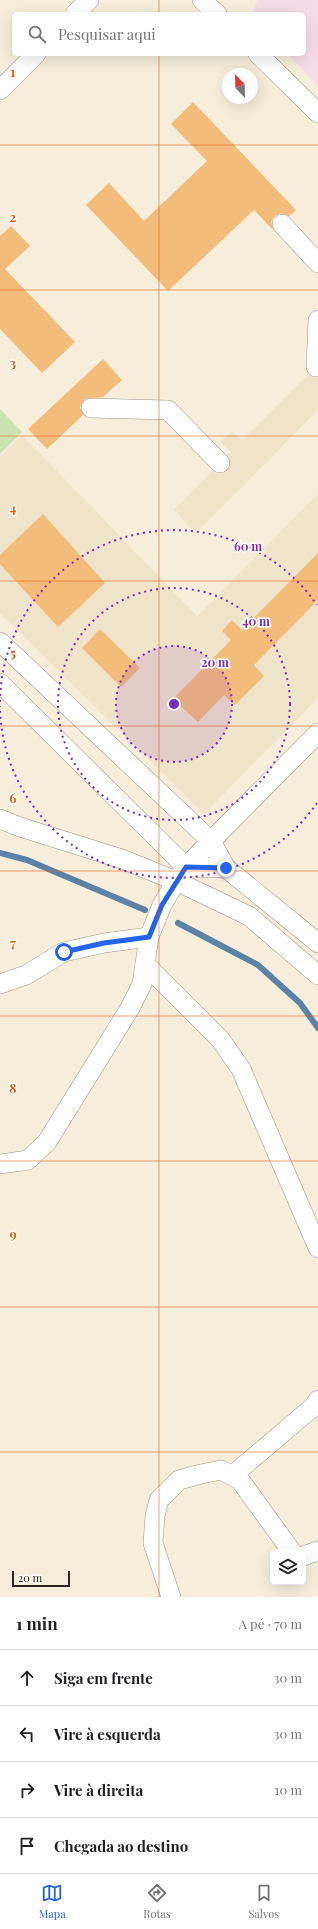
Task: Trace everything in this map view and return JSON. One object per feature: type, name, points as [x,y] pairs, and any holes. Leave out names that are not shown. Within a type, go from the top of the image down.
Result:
[{"type":"street","points":[[77,12],[89,0]]},
{"type":"street","points":[[0,90],[34,56]]},
{"type":"street","points":[[260,56],[318,113]]},
{"type":"street","points":[[282,224],[318,263]]},
{"type":"street","points":[[316,367],[318,320]]},
{"type":"street","points":[[91,408],[168,410],[220,463]]},
{"type":"street","points":[[0,642],[211,840],[226,868],[318,943]]},
{"type":"street","points":[[0,683],[181,874],[249,916],[318,975]]},
{"type":"street","points":[[0,1164],[28,1160],[47,1142],[130,1008],[142,984],[149,937],[162,905],[181,874],[211,840],[318,734]]},
{"type":"street","points":[[0,818],[20,827],[122,859],[181,874],[226,868]]},
{"type":"street","points":[[0,984],[26,975],[64,952],[104,943],[149,937]]},
{"type":"street","points":[[145,964],[220,1039],[241,1069],[318,1248]]},
{"type":"street","points":[[233,1475],[313,1407],[318,1400]]},
{"type":"street","points":[[171,1597],[153,1543],[155,1516],[159,1500],[179,1480],[221,1470],[233,1475],[240,1480],[290,1549]]},
{"type":"street","points":[[306,1555],[318,1551]]},
{"type":"shaded area","points":[[257,0],[318,0],[318,85],[289,56],[306,56],[306,12],[254,12]]},
{"type":"shaded area","points":[[318,365],[318,410],[196,533],[174,510],[231,452],[220,442],[232,431],[242,441]]},
{"type":"shaded area","points":[[22,435],[197,616],[318,494],[318,698],[204,814],[0,613],[0,457]]},
{"type":"green space","points":[[0,409],[22,432],[0,454]]},
{"type":"building","points":[[193,102],[296,210],[289,216],[280,213],[275,216],[271,221],[273,230],[254,210],[168,291],[86,205],[109,183],[144,221],[207,161],[171,124]]},
{"type":"building","points":[[11,226],[30,246],[5,269],[75,342],[42,373],[0,329],[0,236]]},
{"type":"building","points":[[103,359],[122,380],[103,397],[85,399],[80,407],[83,415],[47,449],[28,429]]},
{"type":"building","points":[[43,514],[105,583],[58,627],[0,564],[0,555]]},
{"type":"building","points":[[318,553],[318,600],[254,665],[264,676],[235,705],[224,695],[198,722],[173,699],[231,640],[222,631],[232,620],[242,630]]},
{"type":"building","points":[[100,629],[140,668],[121,687],[82,648]]},
{"type":"waterway","points":[[0,853],[27,860],[145,910]]},
{"type":"waterway","points":[[178,923],[258,965],[300,1003],[318,1028]]},
{"type":"route","points":[[64,952],[104,943],[149,937],[162,905],[186,867],[226,868]]}]
